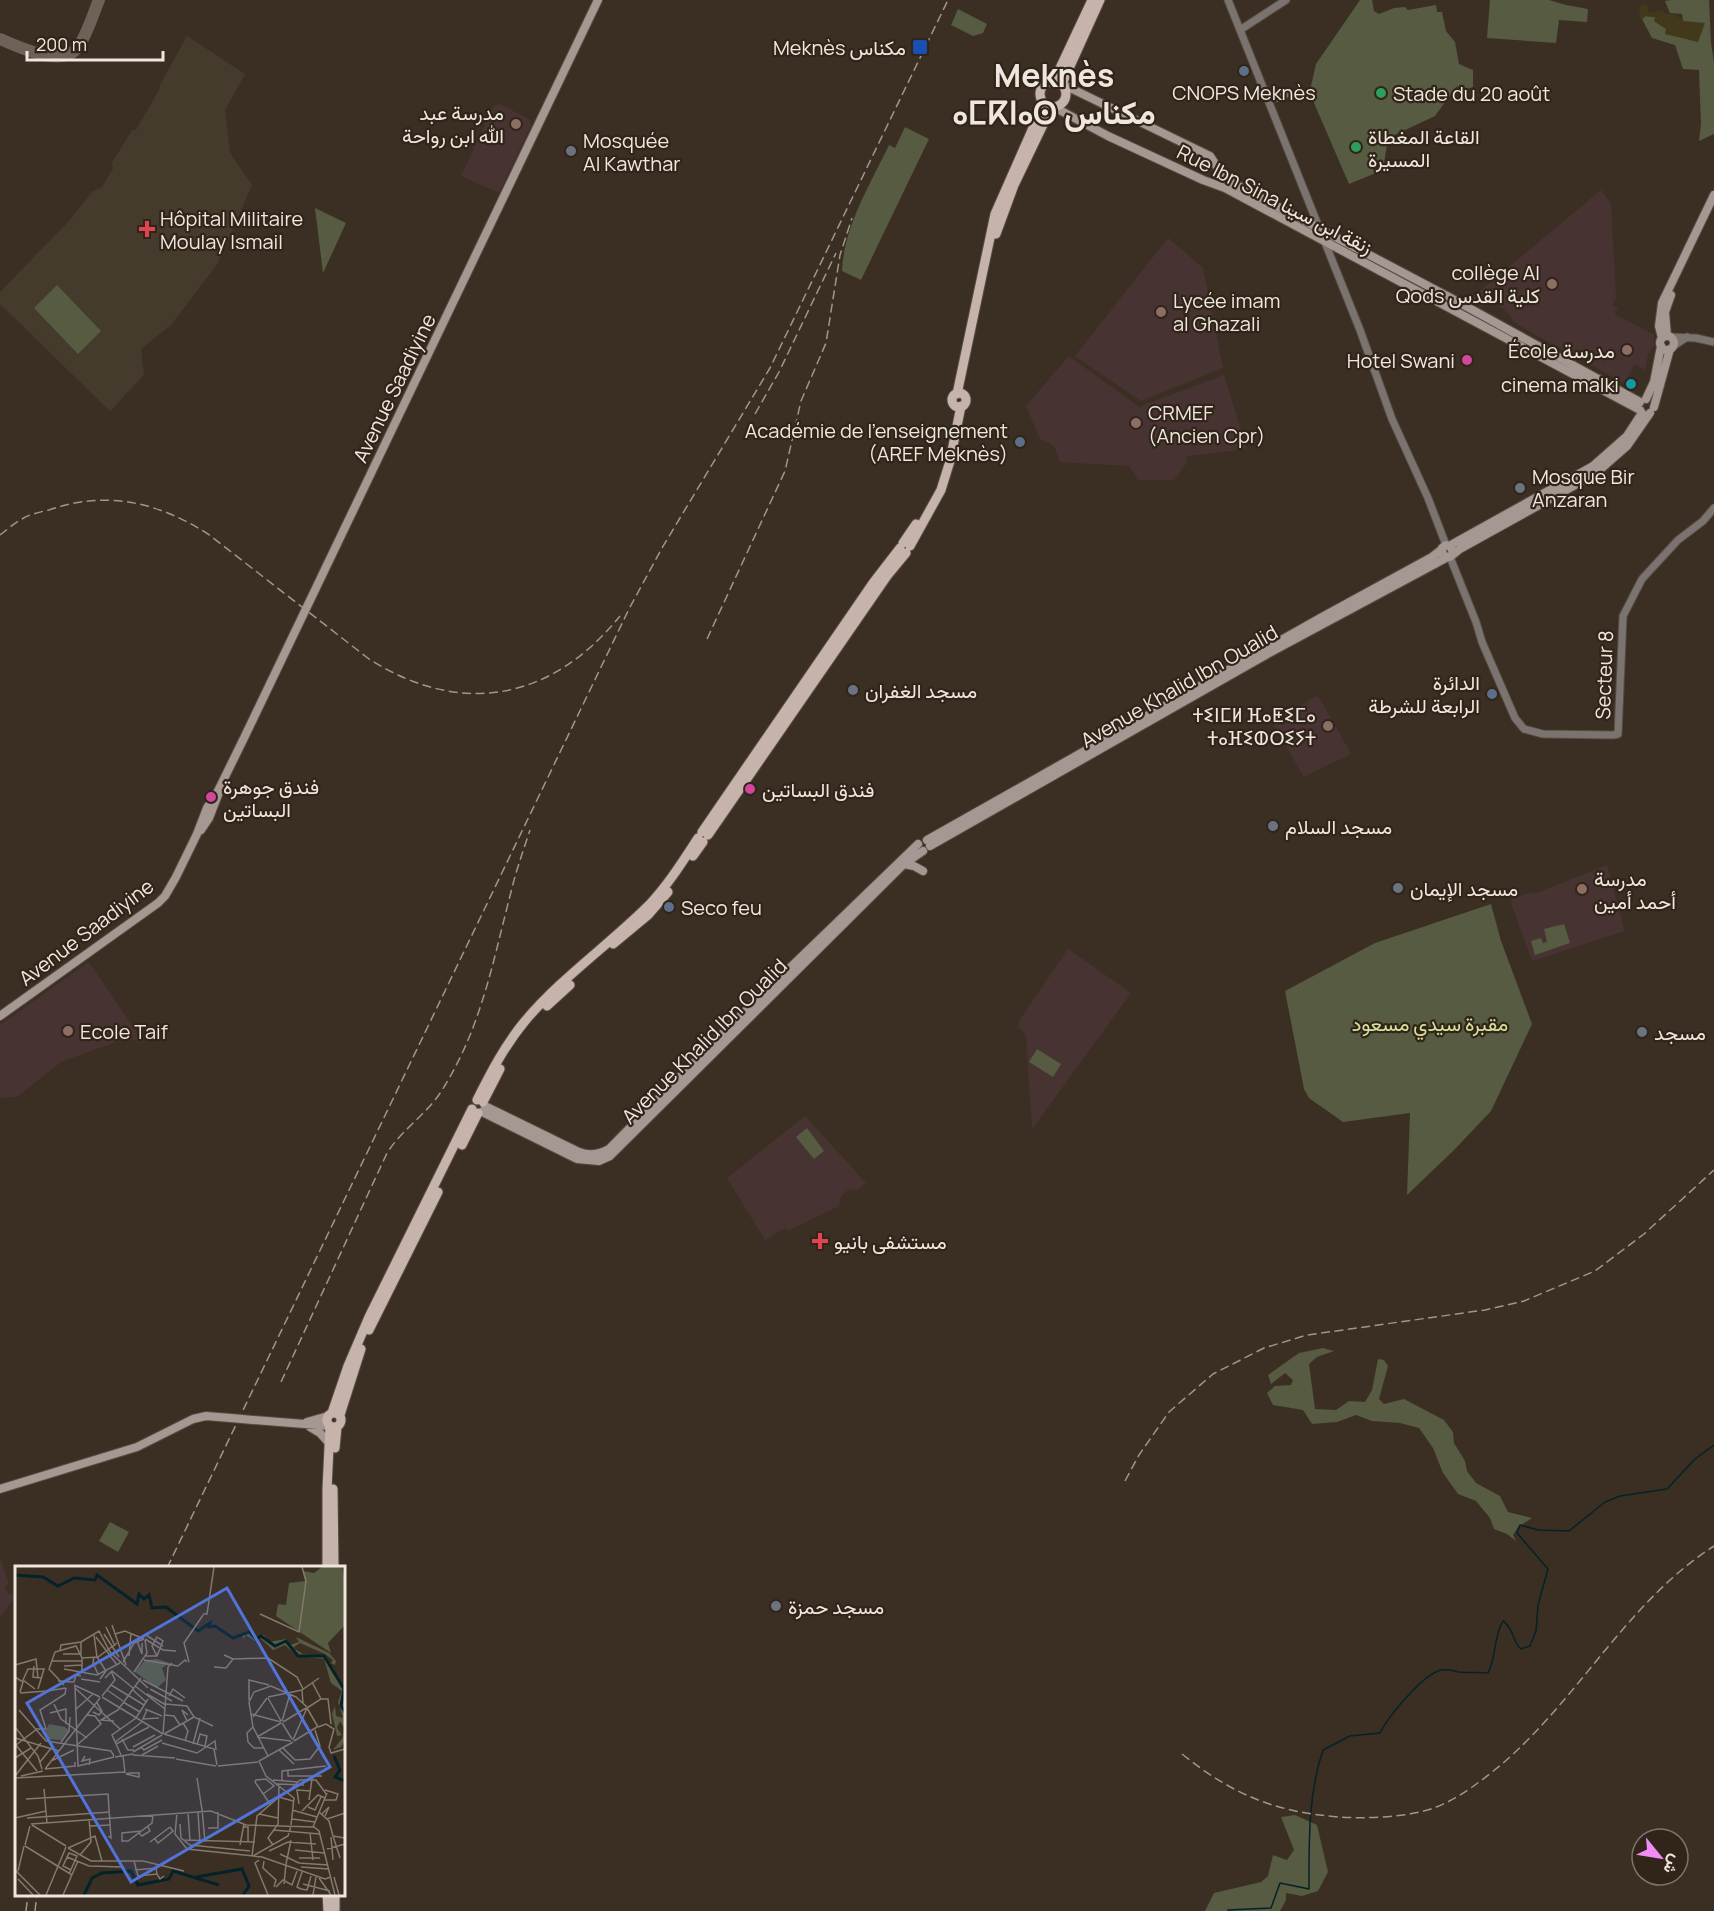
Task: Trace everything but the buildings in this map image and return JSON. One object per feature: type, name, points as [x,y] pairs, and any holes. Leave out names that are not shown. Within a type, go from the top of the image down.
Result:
[{"type":"main road","name":"Avenue Saadiyine","points":[[0,1016],[165,896],[197,834],[209,818],[218,791],[598,0]]},
{"type":"main road","points":[[1058,83],[1092,0]]},
{"type":"main road","points":[[1058,83],[1100,0]]},
{"type":"main road","points":[[1046,83],[1058,83],[1065,91],[1065,99],[1059,105],[1048,105],[1041,97],[1041,89],[1046,83]]},
{"type":"main road","name":"Rue Ibn Sina زنقة ابن سينا","points":[[1058,83],[1210,156],[1222,176],[1229,181],[1319,227],[1645,407]]},
{"type":"main road","points":[[333,1414],[351,1359],[369,1317],[479,1107],[503,1051],[525,1021],[553,991],[650,904],[678,873],[887,576],[941,490],[950,461],[958,406],[966,401],[960,395],[995,214],[1048,105]]},
{"type":"main road","name":"Rue Ibn Sina زنقة ابن سينا","points":[[1048,105],[1161,160],[1225,188],[1645,407]]},
{"type":"main road","name":"Avenue Khalid Ibn Oualid","points":[[1665,339],[1659,326],[1662,303],[1714,195]]},
{"type":"main road","name":"Avenue Khalid Ibn Oualid","points":[[806,958],[924,845],[1448,552],[1595,474],[1627,446],[1642,428],[1645,407],[1665,339],[1668,302],[1714,204]]},
{"type":"main road","points":[[1645,407],[1658,396],[1671,348],[1673,340],[1665,339],[1666,350],[1671,348]]},
{"type":"main road","name":"Avenue Khalid Ibn Oualid","points":[[479,1107],[579,1152],[591,1154],[603,1152],[622,1137],[733,1023],[806,958],[924,845]]},
{"type":"main road","points":[[904,864],[923,871]]},
{"type":"main road","points":[[303,1424],[333,1414]]},
{"type":"main road","points":[[327,1566],[327,1489],[330,1443],[334,1427],[342,1421],[333,1414]]},
{"type":"main road","points":[[0,1490],[137,1447],[193,1419],[206,1416],[334,1427]]},
{"type":"main road","points":[[303,1424],[320,1432],[330,1443]]},
{"type":"main road","points":[[334,1427],[334,1566]]},
{"type":"street","points":[[1228,0],[1360,330],[1392,419],[1448,552]]},
{"type":"street","points":[[1240,30],[1286,0]]},
{"type":"street","points":[[1266,96],[1277,98],[1288,93]]},
{"type":"street","points":[[1671,348],[1687,338]]},
{"type":"street","points":[[1665,339],[1687,338],[1714,342]]},
{"type":"street","name":"Secteur 8","points":[[1448,552],[1501,687],[1520,726],[1543,734],[1608,736],[1618,734],[1623,616],[1642,579],[1678,540],[1703,521],[1714,508]]},
{"type":"shaded area","name":"Hôpital Militaire Moulay Ismail","points":[[187,36],[245,74],[225,110],[230,153],[252,185],[218,263],[172,324],[141,349],[144,375],[110,411],[0,304],[0,292],[69,221],[93,191],[102,187],[113,169],[112,163],[132,130],[136,130]]},
{"type":"shaded area","points":[[500,104],[529,119],[531,125],[499,193],[461,176],[494,105]]},
{"type":"shaded area","name":"collège Al Qods كلية القدس","points":[[1601,190],[1611,204],[1616,298],[1612,306],[1617,307],[1618,311],[1615,311],[1615,314],[1654,335],[1654,346],[1648,354],[1645,370],[1635,364],[1624,383],[1532,333],[1513,321],[1509,314],[1492,300],[1482,307],[1469,300]]},
{"type":"shaded area","name":"Lycée imam al Ghazali","points":[[1168,238],[1203,268],[1223,368],[1141,401],[1075,356]]},
{"type":"shaded area","name":"CRMEF (Ancien Cpr)","points":[[1069,356],[1139,407],[1224,375],[1247,449],[1187,456],[1186,464],[1174,480],[1138,480],[1129,466],[1060,462],[1054,446],[1040,439],[1026,406]]},
{"type":"shaded area","points":[[1316,696],[1319,697],[1351,754],[1304,777],[1272,722]]},
{"type":"shaded area","points":[[1607,865],[1625,931],[1532,961],[1510,900],[1532,892],[1534,894]]},
{"type":"shaded area","points":[[1068,949],[1131,993],[1032,1129],[1026,1035],[1017,1026]]},
{"type":"shaded area","name":"Ecole Taif","points":[[89,962],[144,1043],[127,1038],[61,1062],[17,1097],[0,1098],[0,1025]]},
{"type":"shaded area","points":[[805,1116],[866,1183],[857,1190],[849,1189],[841,1196],[839,1206],[788,1231],[785,1228],[765,1240],[727,1178]]},
{"type":"shaded area","points":[[0,1557],[9,1584],[5,1586],[8,1594],[12,1593],[14,1598],[0,1618]]},
{"type":"green space","name":"Stade du 20 août","points":[[1360,0],[1372,0],[1374,11],[1379,14],[1394,8],[1405,7],[1408,10],[1436,5],[1437,12],[1442,12],[1446,31],[1455,42],[1459,64],[1473,70],[1473,87],[1461,91],[1460,86],[1456,87],[1435,116],[1388,138],[1383,170],[1349,184],[1314,103],[1311,86],[1316,64]]},
{"type":"green space","points":[[1490,0],[1549,0],[1588,9],[1587,22],[1559,20],[1556,43],[1487,38]]},
{"type":"green space","points":[[1709,0],[1714,62],[1714,134],[1699,141],[1701,124],[1699,70],[1683,69],[1675,45],[1652,38],[1642,19],[1646,16],[1655,17],[1658,23],[1666,29],[1683,21],[1682,14],[1670,13],[1665,1]]},
{"type":"green space","points":[[958,9],[987,24],[983,33],[973,36],[951,25]]},
{"type":"green space","points":[[905,127],[929,139],[861,280],[842,271],[848,238],[859,206],[889,145],[895,148]]},
{"type":"green space","points":[[315,208],[346,223],[323,273]]},
{"type":"green space","points":[[57,285],[101,331],[78,354],[34,308]]},
{"type":"green space","name":"مقبرة سيدي مسعود","points":[[1491,904],[1501,941],[1532,1024],[1491,1111],[1407,1195],[1410,1113],[1343,1122],[1309,1098],[1304,1089],[1285,991],[1375,943]]},
{"type":"green space","points":[[1564,924],[1570,943],[1535,955],[1531,941],[1541,938],[1543,943],[1547,942],[1544,929]]},
{"type":"green space","points":[[1037,1049],[1061,1064],[1053,1077],[1029,1062]]},
{"type":"green space","points":[[807,1128],[824,1151],[814,1159],[796,1137]]},
{"type":"green space","points":[[1323,1348],[1334,1351],[1317,1357],[1309,1364],[1315,1409],[1336,1410],[1349,1401],[1365,1402],[1372,1390],[1378,1359],[1384,1360],[1388,1366],[1379,1399],[1384,1404],[1404,1399],[1444,1420],[1453,1432],[1454,1443],[1465,1461],[1467,1471],[1476,1483],[1500,1496],[1508,1512],[1532,1518],[1518,1527],[1513,1535],[1516,1541],[1507,1534],[1494,1529],[1490,1518],[1476,1501],[1458,1494],[1443,1473],[1433,1448],[1419,1428],[1400,1423],[1372,1421],[1356,1415],[1337,1422],[1312,1424],[1303,1410],[1273,1405],[1267,1393],[1275,1386],[1291,1385],[1293,1380],[1285,1373],[1271,1384],[1268,1375],[1299,1353]]},
{"type":"green space","points":[[110,1522],[129,1532],[118,1552],[99,1541]]},
{"type":"green space","points":[[1295,1815],[1317,1825],[1328,1872],[1318,1891],[1302,1896],[1286,1893],[1286,1900],[1280,1911],[1205,1911],[1214,1893],[1261,1882],[1268,1876],[1273,1855],[1287,1860],[1294,1850],[1281,1817]]},
{"type":"sand","points":[[1647,4],[1649,13],[1663,10],[1664,14],[1676,13],[1676,16],[1683,18],[1683,21],[1705,23],[1698,42],[1665,34],[1666,29],[1654,21],[1655,17],[1646,16],[1640,19],[1639,6]]},
{"type":"waterway","points":[[1229,1911],[1271,1908],[1280,1883],[1309,1889],[1309,1836],[1312,1801],[1323,1750],[1350,1736],[1380,1733],[1407,1697],[1434,1673],[1441,1670],[1488,1673],[1503,1621],[1509,1627],[1521,1649],[1530,1646],[1536,1631],[1538,1605],[1548,1569],[1517,1533],[1520,1525],[1538,1530],[1569,1531],[1605,1502],[1620,1496],[1667,1489],[1695,1459],[1714,1445]]},
{"type":"taxiway","points":[[0,39],[40,54],[62,56],[71,53],[84,37],[99,0]]},
{"type":"railway","points":[[168,1566],[629,609],[662,548],[770,368],[948,0]]},
{"type":"railway","points":[[707,639],[785,471],[801,401],[826,343],[840,255],[852,218]]},
{"type":"railway","points":[[755,414],[779,372],[836,253]]},
{"type":"railway","points":[[0,535],[28,516],[70,504],[111,500],[151,507],[170,514],[208,534],[369,659],[404,678],[438,689],[471,693],[504,691],[535,682],[565,666],[594,644],[620,616]]},
{"type":"railway","points":[[281,1382],[387,1153],[438,1096],[468,1040],[485,992],[515,876],[530,830]]},
{"type":"railway","points":[[1125,1481],[1139,1455],[1169,1412],[1213,1374],[1264,1348],[1307,1335],[1485,1310],[1524,1301],[1595,1271],[1644,1234],[1714,1170]]},
{"type":"railway","points":[[1182,1754],[1218,1780],[1237,1790],[1255,1799],[1294,1811],[1361,1818],[1387,1817],[1434,1808],[1478,1783],[1530,1738],[1655,1594],[1683,1568],[1714,1546]]},
{"type":"railway","points":[[26,1911],[28,1896]]},
{"type":"railway","points":[[35,1911],[37,1896]]},
{"type":"place","name":"Meknès مكناس","points":[[920,47]]},
{"type":"place","name":"CNOPS Meknès","points":[[1244,71]]},
{"type":"place","name":"Stade du 20 août","points":[[1381,93]]},
{"type":"place","name":"مدرسة عبد الله ابن رواحة","points":[[516,124]]},
{"type":"place","name":"القاعة المغطاة المسيرة","points":[[1356,147]]},
{"type":"place","name":"Mosquée Al Kawthar","points":[[571,151]]},
{"type":"place","name":"Hôpital Militaire Moulay Ismail","points":[[147,229]]},
{"type":"place","name":"collège Al Qods كلية القدس","points":[[1552,284]]},
{"type":"place","name":"Lycée imam al Ghazali","points":[[1161,312]]},
{"type":"place","name":"École مدرسة","points":[[1627,350]]},
{"type":"place","name":"Hotel Swani","points":[[1467,360]]},
{"type":"place","name":"cinema malki","points":[[1631,384]]},
{"type":"place","name":"CRMEF (Ancien Cpr)","points":[[1136,423]]},
{"type":"place","name":"Académie de l'enseignement (AREF Meknès)","points":[[1020,442]]},
{"type":"place","name":"Mosque Bir Anzaran","points":[[1520,488]]},
{"type":"place","name":"مسجد الغفران","points":[[853,690]]},
{"type":"place","name":"الدائرة الرابعة للشرطة","points":[[1492,694]]},
{"type":"place","name":"ⵜⵉⵏⵎⵍ ⴼⴰⵟⵉⵎⴰ ⵜⴰⴼⵉⵀⵔⵉⵢⵜ","points":[[1328,726]]},
{"type":"place","name":"فندق البساتين","points":[[750,789]]},
{"type":"place","name":"فندق جوهرة البساتين","points":[[211,797]]},
{"type":"place","name":"مسجد السلام","points":[[1273,826]]},
{"type":"place","name":"مسجد الإيمان","points":[[1398,888]]},
{"type":"place","name":"مدرسة أحمد أمين","points":[[1582,889]]},
{"type":"place","name":"Seco feu","points":[[669,907]]},
{"type":"place","name":"Ecole Taif","points":[[68,1031]]},
{"type":"place","name":"مسجد","points":[[1642,1032]]},
{"type":"place","name":"مستشفى بانيو","points":[[820,1241]]},
{"type":"place","name":"مسجد حمزة","points":[[776,1606]]},
{"type":"district","name":"Meknès ⴰⵎⴽⵏⴰⵙ مكناس","points":[[1054,94]]}]
